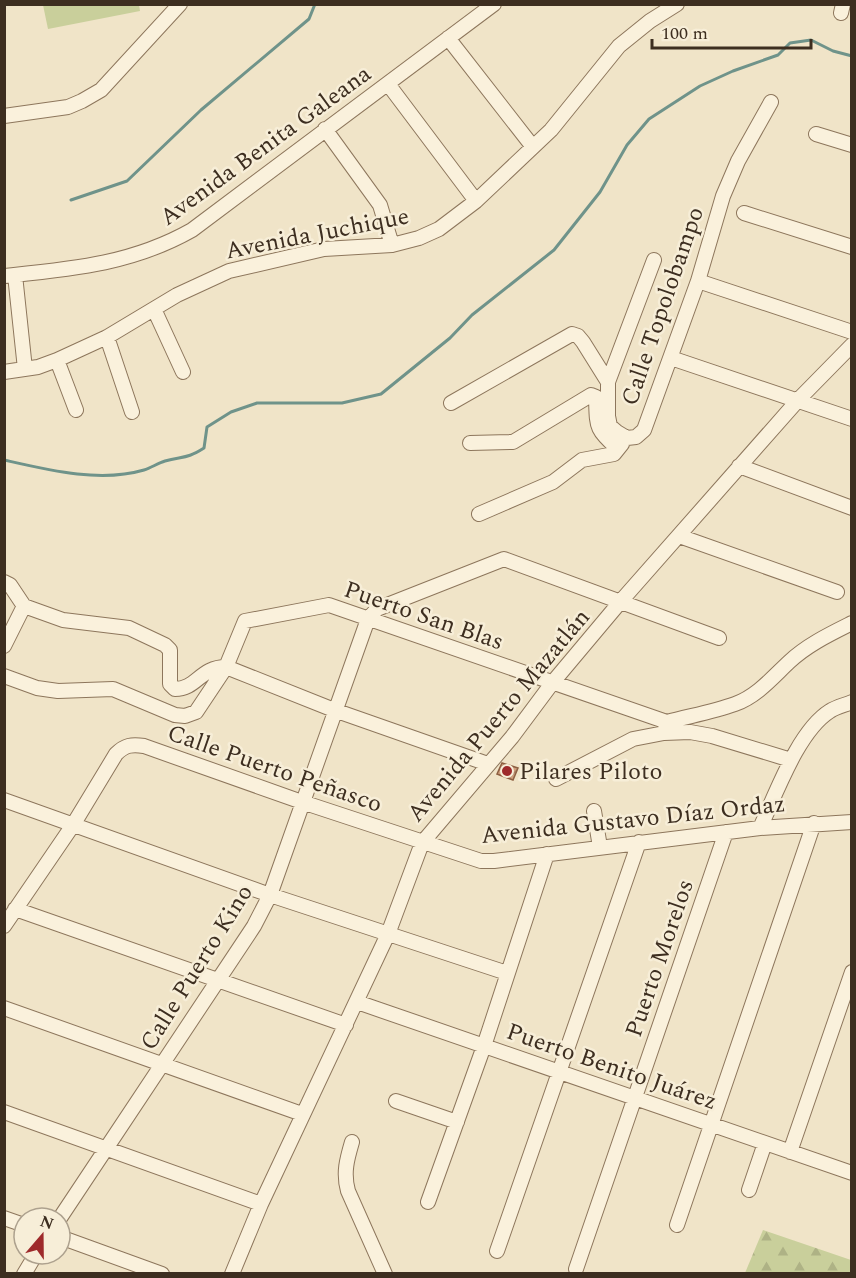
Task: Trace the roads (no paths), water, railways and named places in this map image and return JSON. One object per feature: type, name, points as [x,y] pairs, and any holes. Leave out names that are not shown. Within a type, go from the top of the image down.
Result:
[{"type":"street","points":[[4,116],[68,107],[101,90],[180,4]]},
{"type":"street","name":"Avenida Benita Galeana","points":[[10,275],[111,263],[169,243],[192,230],[494,4]]},
{"type":"street","name":"Avenida Juchique","points":[[4,372],[38,367],[57,360],[107,337],[177,295],[229,271],[324,249],[392,244],[419,238],[439,229],[476,201],[551,130],[619,46],[650,21],[677,4]]},
{"type":"street","points":[[448,38],[533,147]]},
{"type":"street","points":[[387,84],[476,201]]},
{"type":"street","name":"Calle Topolobampo","points":[[654,260],[608,382],[610,426],[617,432],[622,444],[644,430],[698,281],[723,196],[738,161],[771,102]]},
{"type":"street","points":[[325,129],[380,205],[392,244]]},
{"type":"street","points":[[816,134],[852,145]]},
{"type":"street","points":[[744,213],[852,247]]},
{"type":"street","points":[[10,275],[25,369]]},
{"type":"street","points":[[698,281],[852,332]]},
{"type":"street","points":[[154,309],[183,372]]},
{"type":"street","points":[[451,403],[572,334],[578,336],[583,342],[608,382]]},
{"type":"street","points":[[107,337],[132,412]]},
{"type":"street","name":"Avenida Puerto Mazatlán","points":[[232,1274],[302,1114],[388,934],[422,843],[512,737],[553,682],[621,601],[799,399],[852,345]]},
{"type":"street","points":[[671,358],[799,399],[852,419]]},
{"type":"street","points":[[57,360],[76,410]]},
{"type":"street","points":[[470,443],[513,442],[591,395],[596,398],[597,424],[601,434],[622,444],[614,454],[582,460],[553,482],[479,514]]},
{"type":"street","points":[[739,466],[852,508]]},
{"type":"street","points":[[679,536],[837,592]]},
{"type":"street","points":[[368,619],[377,609],[504,559],[719,638]]},
{"type":"street","points":[[4,582],[10,585],[24,606],[63,620],[129,628],[165,645],[170,650],[170,684],[175,689],[184,689],[209,669],[226,667],[334,710],[488,764]]},
{"type":"street","name":"Puerto San Blas","points":[[226,667],[245,621],[329,605],[553,682],[666,727]]},
{"type":"street","points":[[4,646],[24,606]]},
{"type":"street","name":"Calle Puerto Kino","points":[[68,1206],[254,926],[270,895],[368,619]]},
{"type":"street","points":[[556,779],[633,739],[735,704],[757,692],[772,680],[789,661],[810,646],[852,623]]},
{"type":"street","points":[[4,676],[37,688],[58,691],[113,689],[176,715],[185,716],[196,712],[226,667]]},
{"type":"street","points":[[760,828],[791,760],[812,727],[830,711],[852,702]]},
{"type":"street","points":[[666,727],[712,736],[791,760]]},
{"type":"street","name":"Calle Puerto Peñasco","points":[[74,825],[117,754],[124,747],[134,744],[422,843]]},
{"type":"street","points":[[4,800],[270,895],[507,973]]},
{"type":"street","points":[[594,811],[600,848]]},
{"type":"street","name":"Avenida Gustavo Díaz Ordaz","points":[[422,843],[481,861],[760,828],[852,822]]},
{"type":"street","points":[[677,1225],[814,823]]},
{"type":"street","points":[[4,926],[74,825]]},
{"type":"street","name":"Puerto Morelos","points":[[576,1269],[726,832]]},
{"type":"street","points":[[497,1251],[639,842]]},
{"type":"street","points":[[428,1202],[484,1046],[547,854]]},
{"type":"street","points":[[15,909],[346,1025]]},
{"type":"street","points":[[790,1152],[852,972]]},
{"type":"street","name":"Puerto Benito Juárez","points":[[357,1002],[852,1173]]},
{"type":"street","points":[[4,1008],[302,1114]]},
{"type":"street","points":[[396,1101],[457,1122]]},
{"type":"street","points":[[4,1112],[261,1204]]},
{"type":"street","points":[[352,1142],[345,1168],[345,1180],[385,1274]]},
{"type":"street","points":[[749,1190],[765,1143]]},
{"type":"street","points":[[72,1241],[162,1274]]},
{"type":"waterway","points":[[71,200],[127,181],[201,110],[309,19],[315,4]]},
{"type":"waterway","points":[[4,460],[74,474],[127,474],[198,452],[204,448],[207,427],[231,412],[257,403],[342,403],[381,394],[450,338],[472,315],[554,250],[600,192],[627,145],[649,119],[700,86],[778,55],[790,43],[811,40],[833,51],[852,56]]},
{"type":"place","name":"Pilares Piloto","points":[[507,771]]}]
